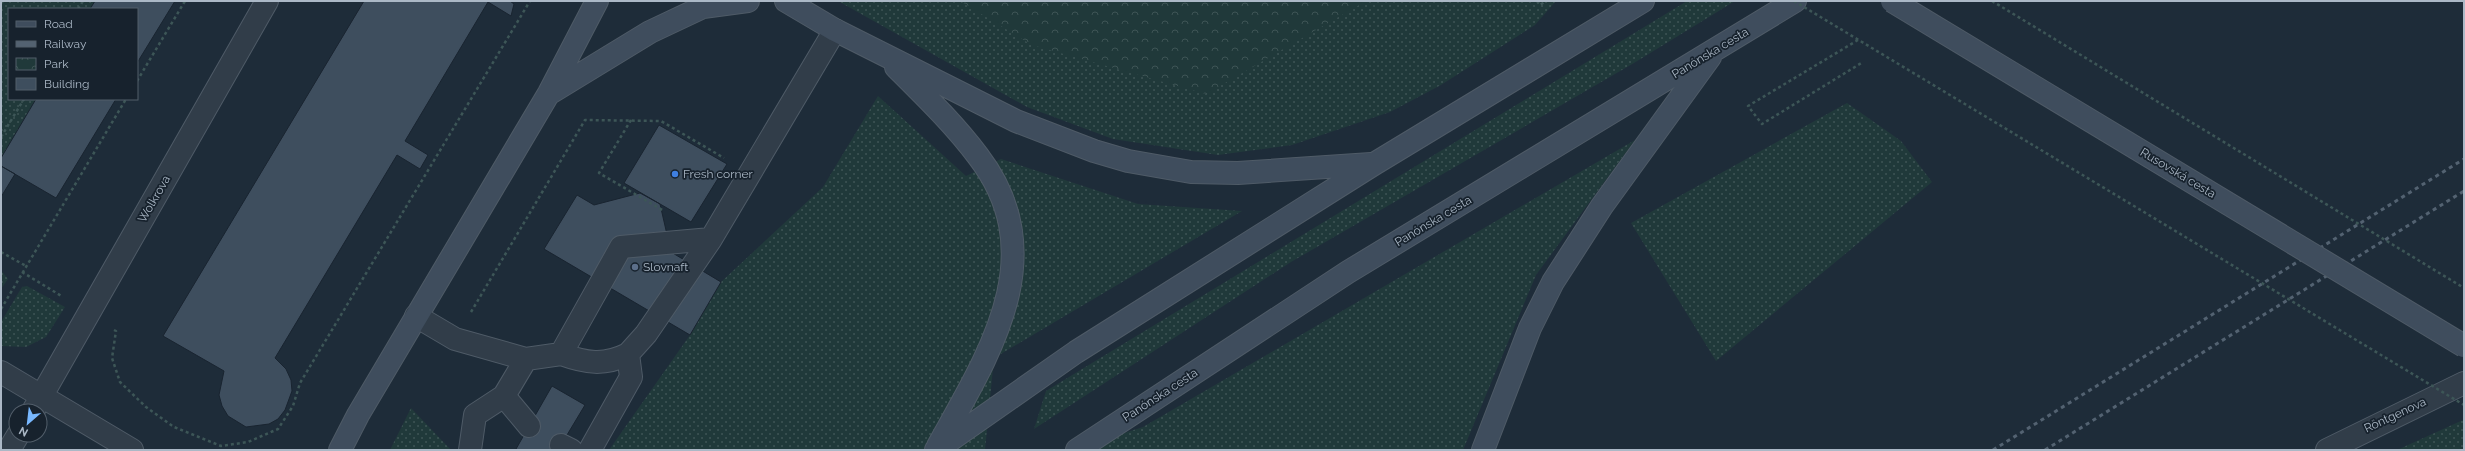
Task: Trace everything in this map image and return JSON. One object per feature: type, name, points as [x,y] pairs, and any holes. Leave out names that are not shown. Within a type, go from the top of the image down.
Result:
[{"type":"street","name":"Wolkrova","points":[[38,403],[267,1]]},
{"type":"street","points":[[340,450],[358,415],[549,93],[597,1]]},
{"type":"street","points":[[549,93],[650,32],[703,7],[748,1]]},
{"type":"street","points":[[786,1],[835,30],[1016,121],[1094,151],[1151,166],[1191,172],[1238,173],[1374,164]]},
{"type":"street","points":[[936,450],[1076,352],[1374,164],[1643,1]]},
{"type":"street","name":"Panónska cesta","points":[[1077,450],[1348,272],[1795,1]]},
{"type":"street","name":"Rusovská cesta","points":[[1892,1],[2464,346]]},
{"type":"street","points":[[416,316],[455,339],[526,359],[561,354],[584,362],[603,363],[628,354],[646,334],[711,239],[835,30]]},
{"type":"street","points":[[1483,450],[1530,328],[1553,282],[1602,206],[1715,50]]},
{"type":"street","points":[[884,55],[939,110],[979,157],[1005,205],[1012,230],[1014,255],[1011,282],[997,333],[974,380],[936,450]]},
{"type":"street","points":[[561,354],[621,247],[711,239]]},
{"type":"street","points":[[590,450],[631,377],[628,354]]},
{"type":"street","points":[[470,450],[475,415],[504,396],[526,359]]},
{"type":"street","points":[[1,372],[36,403]]},
{"type":"street","name":"Röntgenova","points":[[2327,450],[2464,383]]},
{"type":"street","points":[[504,396],[529,426]]},
{"type":"street","points":[[48,409],[132,450]]},
{"type":"path","points":[[138,79],[185,1]]},
{"type":"path","points":[[22,272],[116,331],[112,358],[120,382],[146,407],[174,427],[221,446],[248,442],[278,429],[293,406],[300,383],[530,1]]},
{"type":"path","points":[[1537,1],[1540,5],[1546,1]]},
{"type":"path","points":[[1795,1],[2464,405]]},
{"type":"path","points":[[1992,1],[2464,288]]},
{"type":"path","points":[[1858,40],[1748,106],[1762,124],[1863,62]]},
{"type":"path","points":[[1,137],[23,100]]},
{"type":"path","points":[[1,309],[125,100]]},
{"type":"path","points":[[455,339],[585,120],[661,121],[731,162]]},
{"type":"path","points":[[631,120],[600,173],[666,212]]},
{"type":"path","points":[[1,252],[26,266]]},
{"type":"green space","points":[[1,1],[95,1],[91,8],[8,8],[8,100],[35,100],[1,158]]},
{"type":"green space","points":[[838,1],[1556,1],[1535,25],[1441,85],[1390,112],[1292,145],[1218,155],[1113,139],[1027,107]]},
{"type":"green space","points":[[960,1],[1366,1],[1206,94],[1032,45]]},
{"type":"green space","points":[[1687,1],[1735,1],[1634,63],[1291,262],[1034,429],[1046,391]]},
{"type":"green space","points":[[878,96],[966,176],[1001,159],[1138,204],[1242,211],[994,358],[985,450],[609,450],[690,335],[721,282],[823,187]]},
{"type":"green space","points":[[1847,103],[1901,141],[1932,182],[1716,361],[1631,223]]},
{"type":"green space","points":[[1635,140],[1536,275],[1463,450],[1071,450],[1143,427]]},
{"type":"green space","points":[[1,270],[8,279],[1,289]]},
{"type":"green space","points":[[27,286],[65,307],[46,337],[26,347],[1,346],[1,322],[22,287]]},
{"type":"green space","points":[[411,408],[451,450],[390,450]]},
{"type":"green space","points":[[2463,420],[2464,450],[2397,450]]},
{"type":"building","points":[[95,1],[175,1],[138,61],[138,8],[91,8]]},
{"type":"building","points":[[364,1],[510,1],[514,4],[511,16],[488,2],[405,141],[428,155],[420,169],[397,155],[275,358],[286,369],[291,380],[292,391],[285,410],[278,419],[269,424],[246,427],[228,416],[222,406],[219,395],[224,371],[163,336]]},
{"type":"building","points":[[35,100],[115,100],[56,198],[1,166],[1,158]]},
{"type":"building","name":"Fresh corner","points":[[659,125],[727,164],[691,222],[624,183]]},
{"type":"building","points":[[1,166],[15,174],[1,197]]},
{"type":"building","name":"Slovnaft","points":[[640,193],[660,204],[671,252],[721,282],[690,335],[544,249],[577,195],[594,205]]},
{"type":"building","points":[[552,386],[585,405],[558,450],[516,449]]},
{"type":"railway","points":[[1993,450],[2464,159]]},
{"type":"railway","points":[[2045,450],[2464,191]]},
{"type":"place","name":"Fresh corner","points":[[675,174]]},
{"type":"place","name":"Slovnaft","points":[[635,267]]}]
